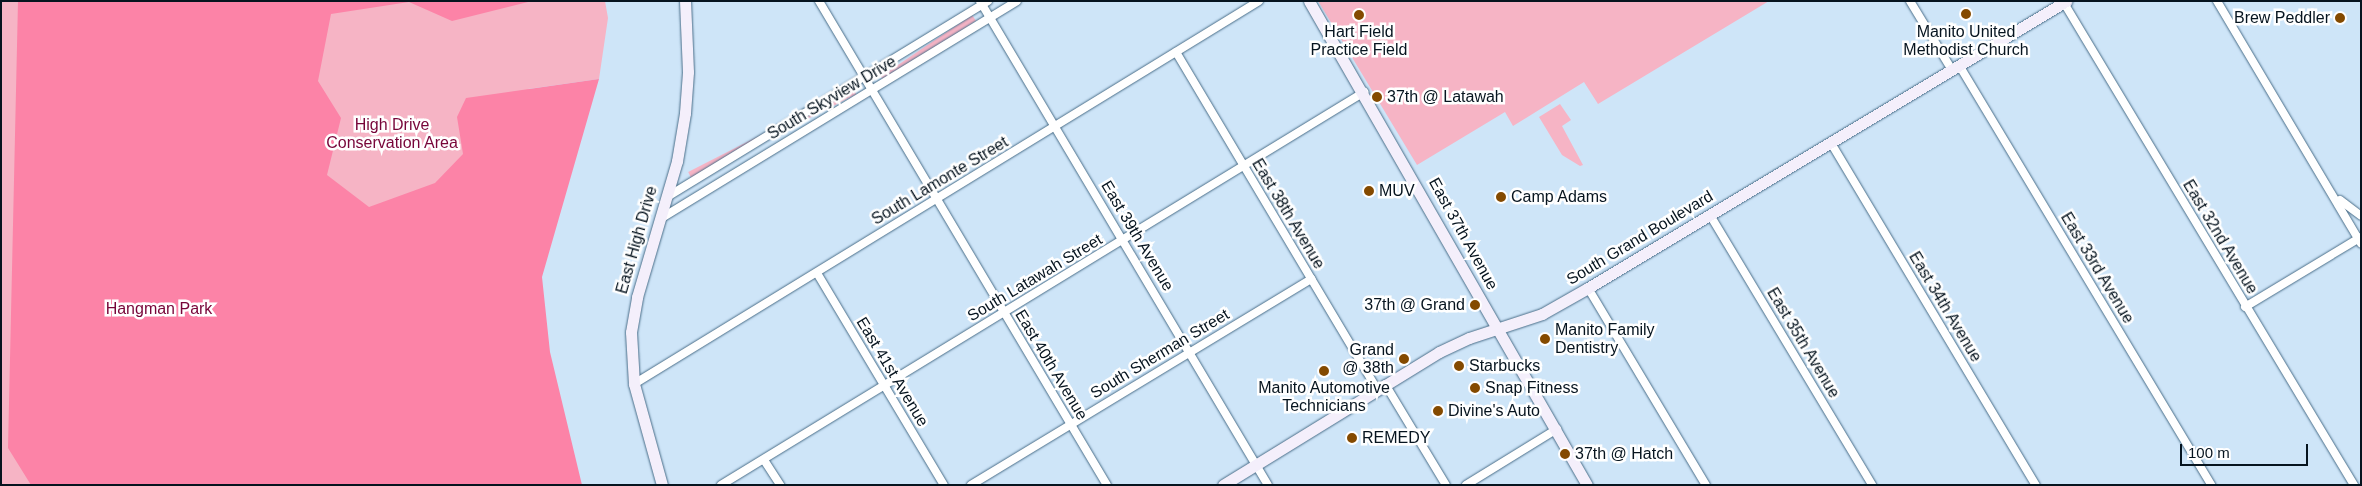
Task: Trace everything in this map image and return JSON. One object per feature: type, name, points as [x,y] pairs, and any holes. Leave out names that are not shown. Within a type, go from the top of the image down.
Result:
[{"type":"main road","name":"East High Drive","points":[[662,485],[634,384],[631,355],[633,314],[667,197],[685,113],[688,72],[686,1]]},
{"type":"main road","name":"East 37th Avenue","points":[[1309,1],[1364,92],[1498,329],[1557,429],[1587,485]]},
{"type":"main road","name":"South Grand Boulevard","points":[[1223,485],[1439,352],[1542,314],[1588,288],[2065,2]]},
{"type":"street","name":"East 40th Avenue","points":[[819,1],[862,77],[1107,485]]},
{"type":"street","name":"South Skyview Drive","points":[[660,219],[1017,1]]},
{"type":"street","name":"South Lamonte Street","points":[[634,384],[1259,1]]},
{"type":"street","name":"East 33rd Avenue","points":[[1910,1],[1956,68],[2211,485]]},
{"type":"street","points":[[2217,1],[2360,240],[2245,307]]},
{"type":"street","name":"South Skyview Drive","points":[[667,197],[984,2]]},
{"type":"street","name":"East 39th Avenue","points":[[984,2],[990,18],[1191,352],[1268,485]]},
{"type":"street","name":"East 32nd Avenue","points":[[2065,2],[2245,307],[2354,485]]},
{"type":"street","name":"East 38th Avenue","points":[[1176,52],[1311,279],[1446,485]]},
{"type":"street","name":"South Latawah Street","points":[[720,485],[764,460],[1364,92]]},
{"type":"street","name":"East 34th Avenue","points":[[1832,143],[2036,485]]},
{"type":"street","points":[[2328,187],[2350,211],[2361,216]]},
{"type":"street","name":"East 35th Avenue","points":[[1710,216],[1872,485]]},
{"type":"street","name":"East 41st Avenue","points":[[816,273],[944,485]]},
{"type":"street","name":"South Sherman Street","points":[[972,485],[1311,279]]},
{"type":"street","points":[[1588,288],[1706,485]]},
{"type":"street","points":[[1466,485],[1557,429]]},
{"type":"street","points":[[764,460],[780,485]]},
{"type":"green space","points":[[1,1],[605,1],[608,18],[599,79],[528,89],[494,485],[1,485]]},
{"type":"green space","name":"Hangman Park","points":[[18,1],[532,1],[452,21],[409,2],[331,14],[318,81],[341,118],[327,175],[369,207],[435,183],[463,154],[457,117],[466,98],[599,79],[542,277],[550,352],[582,485],[31,485],[8,448]]},
{"type":"green space","points":[[1318,1],[1769,1],[1598,104],[1584,82],[1513,126],[1505,112],[1417,165]]},
{"type":"green space","points":[[972,15],[976,21],[885,82],[881,77]]},
{"type":"green space","points":[[853,88],[856,94],[691,178],[688,172]]},
{"type":"green space","points":[[1560,104],[1571,120],[1562,126],[1583,165],[1580,166],[1562,155],[1539,117]]},
{"type":"place","name":"Manito United Methodist Church","points":[[1966,14]]},
{"type":"place","name":"Hart Field Practice Field","points":[[1359,15]]},
{"type":"place","name":"Brew Peddler","points":[[2340,18]]},
{"type":"place","name":"37th @ Latawah","points":[[1377,97]]},
{"type":"place","name":"MUV","points":[[1369,191]]},
{"type":"place","name":"Camp Adams","points":[[1501,197]]},
{"type":"place","name":"37th @ Grand","points":[[1475,305]]},
{"type":"place","name":"Manito Family Dentistry","points":[[1545,339]]},
{"type":"place","name":"Grand @ 38th","points":[[1404,359]]},
{"type":"place","name":"Starbucks","points":[[1459,366]]},
{"type":"place","name":"Manito Automotive Technicians","points":[[1324,371]]},
{"type":"place","name":"Snap Fitness","points":[[1475,388]]},
{"type":"place","name":"Divine's Auto","points":[[1438,411]]},
{"type":"place","name":"REMEDY","points":[[1352,438]]},
{"type":"place","name":"37th @ Hatch","points":[[1565,454]]},
{"type":"park label","name":"High Drive Conservation Area","points":[[392,134]]}]
